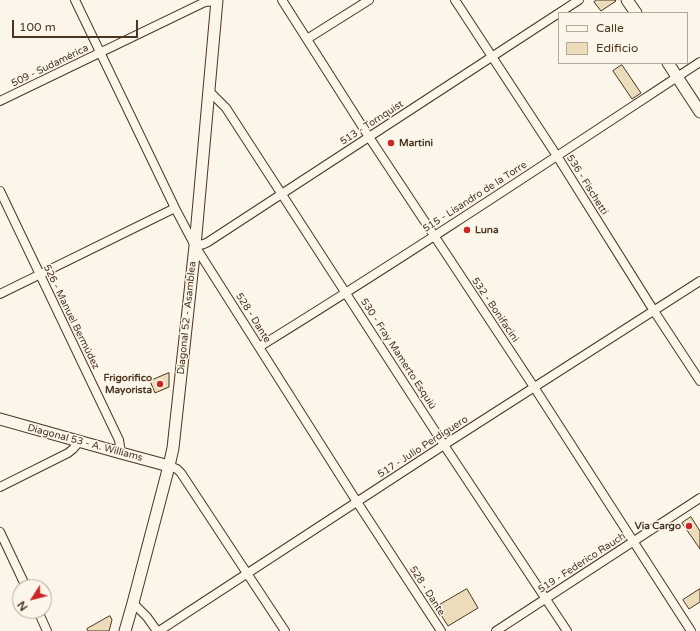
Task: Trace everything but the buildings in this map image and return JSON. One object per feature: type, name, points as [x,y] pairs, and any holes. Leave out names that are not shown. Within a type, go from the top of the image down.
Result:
[{"type":"street","name":"528 - Dante","points":[[75,0],[175,208],[195,246],[357,502],[441,631]]},
{"type":"street","name":"509 - Sudamérica","points":[[0,101],[206,2],[217,0]]},
{"type":"street","name":"Diagonal 52 - Asamblea","points":[[125,631],[173,448],[195,246],[217,0]]},
{"type":"street","name":"532 - Bonifacini","points":[[282,0],[433,236],[534,387],[691,631]]},
{"type":"street","points":[[307,39],[369,0]]},
{"type":"street","name":"536 - Fischetti","points":[[455,0],[557,156],[654,311],[700,381]]},
{"type":"street","name":"513 - Tornquist","points":[[561,12],[579,0]]},
{"type":"street","points":[[627,0],[635,12]]},
{"type":"street","name":"513 - Tornquist","points":[[195,246],[204,244],[558,14]]},
{"type":"street","name":"515 - Lisandro de la Torre","points":[[259,347],[346,293],[700,62]]},
{"type":"street","points":[[669,64],[700,112]]},
{"type":"street","name":"530 - Fray Mamerto Esquiú","points":[[209,91],[226,108],[444,445],[567,631]]},
{"type":"street","name":"526 - Manuel Bermúdez","points":[[0,191],[119,440],[120,453]]},
{"type":"street","points":[[0,294],[175,208]]},
{"type":"street","name":"517 - Julio Perdiguero","points":[[158,631],[700,281]]},
{"type":"street","name":"Diagonal 53 - A. Williams","points":[[0,419],[169,466]]},
{"type":"street","points":[[0,487],[68,453],[74,449],[79,442]]},
{"type":"street","points":[[169,466],[177,469],[181,473],[285,631]]},
{"type":"street","name":"519 - Federico Rauch","points":[[496,631],[700,498]]},
{"type":"street","points":[[0,532],[22,579]]},
{"type":"street","points":[[133,603],[158,631]]},
{"type":"street","points":[[42,619],[47,631]]},
{"type":"place","name":"Martini","points":[[391,143]]},
{"type":"place","name":"Luna","points":[[467,230]]},
{"type":"place","name":"Frigorifico Mayorista","points":[[160,384]]},
{"type":"place","name":"Via Cargo","points":[[689,526]]}]
